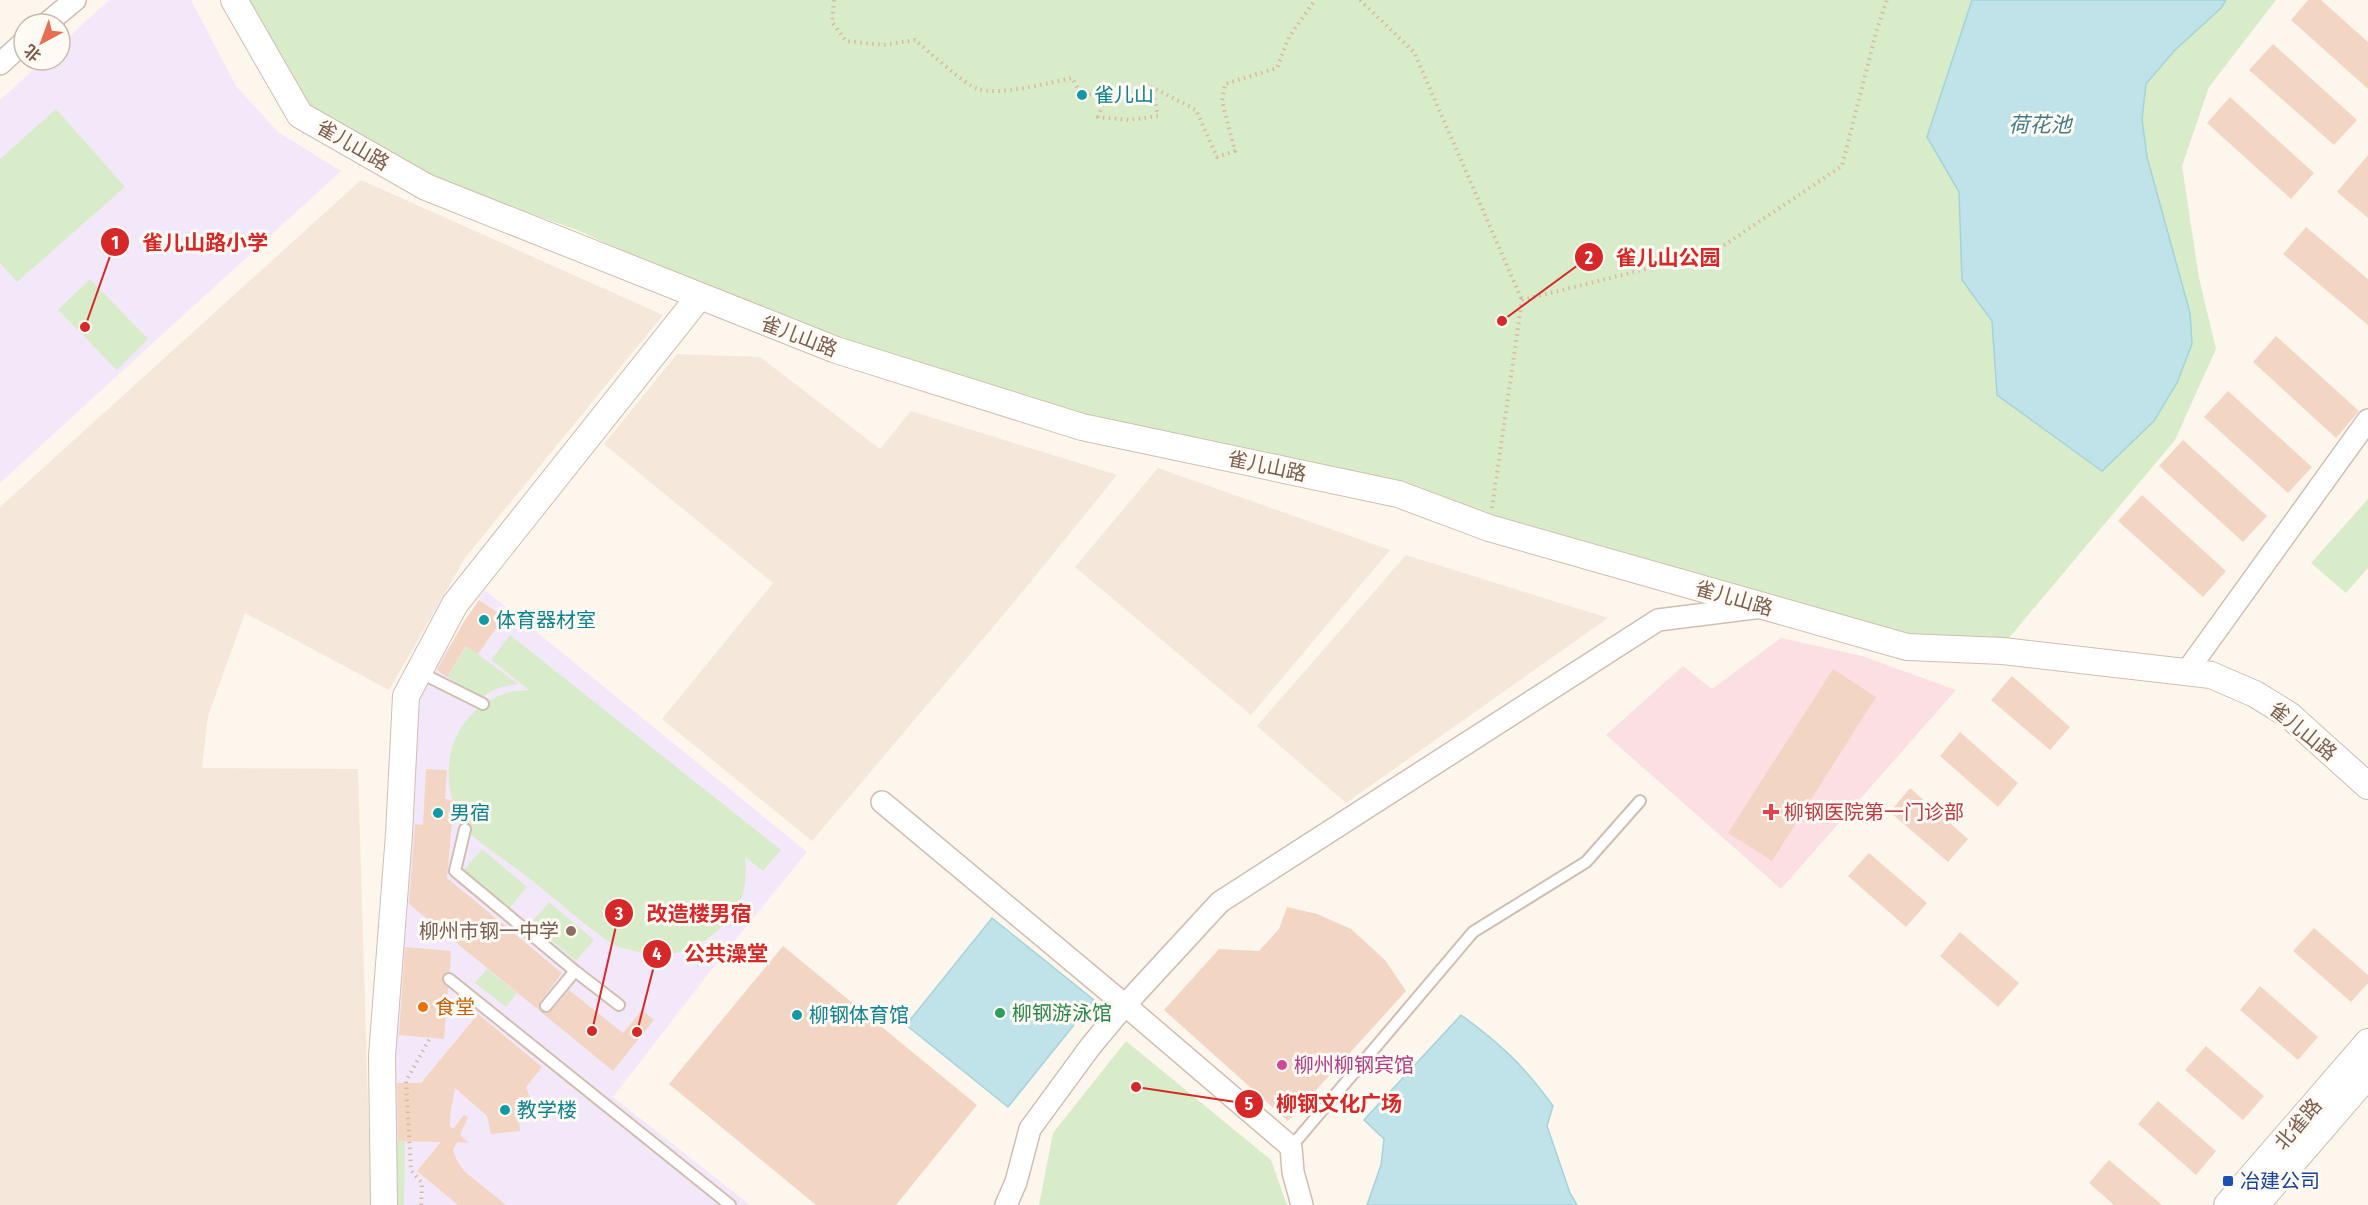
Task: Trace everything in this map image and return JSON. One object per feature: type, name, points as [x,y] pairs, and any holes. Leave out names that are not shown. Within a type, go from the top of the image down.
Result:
[{"type":"street","points":[[60,12],[75,0]]},
{"type":"street","name":"雀儿山路","points":[[234,0],[300,115],[426,187],[836,350],[1082,427],[1398,494],[1490,528],[1907,647],[2003,651],[2211,675],[2255,694],[2280,710],[2368,786]]},
{"type":"street","points":[[0,63],[12,52]]},
{"type":"street","points":[[384,1205],[382,1056],[399,834],[406,696],[455,604],[699,297]]},
{"type":"street","points":[[2187,671],[2368,420]]},
{"type":"street","points":[[1006,1205],[1016,1182],[1030,1129],[1090,1047],[1125,1005],[1220,902],[1659,620],[1766,607]]},
{"type":"street","points":[[882,802],[1291,1147],[1293,1172],[1302,1205]]},
{"type":"street","name":"北雀路","points":[[2228,1205],[2368,1042]]},
{"type":"street","name":"北雀路","points":[[2256,1205],[2368,1075]]},
{"type":"lane","points":[[418,672],[483,704]]},
{"type":"lane","points":[[1291,1147],[1473,932],[1586,862],[1640,801]]},
{"type":"lane","points":[[465,829],[455,871],[619,1005]]},
{"type":"lane","points":[[546,1006],[575,971]]},
{"type":"lane","points":[[449,979],[730,1205]]},
{"type":"path","points":[[834,0],[832,22],[846,41],[884,45],[915,40],[978,89],[1001,90],[1040,86],[1072,78],[1082,95],[1107,93],[1098,117],[1129,120],[1158,116],[1152,87],[1196,110],[1217,157],[1236,151],[1222,101],[1225,84],[1277,68],[1288,37],[1315,0]]},
{"type":"path","points":[[1360,0],[1414,52],[1522,300],[1490,528]]},
{"type":"path","points":[[1522,300],[1714,252],[1842,166],[1877,29],[1887,0]]},
{"type":"path","points":[[421,1205],[422,1183],[411,1170],[406,1082],[430,1038]]},
{"type":"shaded area","points":[[109,0],[191,0],[236,86],[278,132],[341,171],[0,483],[0,100],[31,72],[72,72],[72,34]]},
{"type":"shaded area","points":[[361,180],[663,315],[465,558],[389,690],[245,613],[208,716],[202,768],[358,769],[371,1205],[0,1205],[0,507]]},
{"type":"shaded area","points":[[677,354],[760,357],[880,449],[911,411],[1117,475],[1015,601],[812,841],[662,719],[773,583],[604,444]]},
{"type":"shaded area","points":[[1158,468],[1390,550],[1251,715],[1075,567]]},
{"type":"shaded area","points":[[1406,555],[1608,618],[1346,803],[1257,726]]},
{"type":"shaded area","name":"柳州市钢一中学","points":[[485,590],[807,852],[715,965],[613,1097],[750,1205],[395,1205],[392,1017],[410,766],[422,689]]},
{"type":"shaded area","name":"柳钢医院第一门诊部","points":[[1781,638],[1862,656],[1956,690],[1781,889],[1606,735],[1683,666],[1712,689]]},
{"type":"green space","points":[[243,0],[2276,0],[2209,87],[2182,166],[2199,278],[2216,349],[2175,440],[2003,645],[1904,633],[1083,422],[713,292],[577,230],[431,178],[304,107]]},
{"type":"green space","points":[[56,109],[125,187],[17,282],[0,263],[0,159]]},
{"type":"green space","points":[[90,279],[148,339],[117,370],[58,310]]},
{"type":"green space","points":[[2368,499],[2368,568],[2346,593],[2311,563]]},
{"type":"green space","points":[[510,635],[781,850],[763,871],[745,857],[744,890],[737,908],[724,925],[706,940],[686,950],[665,955],[643,953],[616,946],[464,827],[455,808],[450,788],[449,768],[452,749],[459,731],[471,715],[486,702],[506,693],[529,690],[491,660]]},
{"type":"green space","points":[[467,646],[518,684],[498,688],[482,698],[447,677]]},
{"type":"green space","points":[[482,849],[527,887],[509,909],[464,870]]},
{"type":"green space","points":[[549,902],[594,940],[576,961],[531,923]]},
{"type":"green space","points":[[487,969],[517,993],[506,1007],[475,983]]},
{"type":"green space","points":[[1126,1041],[1271,1160],[1287,1205],[1039,1205],[1053,1133]]},
{"type":"green space","points":[[395,1141],[405,1141],[404,1205],[395,1205]]},
{"type":"water","name":"荷花池","points":[[1972,0],[2226,0],[2221,8],[2174,51],[2146,84],[2142,119],[2147,157],[2190,313],[2192,344],[2177,383],[2154,421],[2102,471],[1997,395],[1992,321],[1962,280],[1959,192],[1927,137]]},
{"type":"water","name":"柳钢游泳馆","points":[[992,918],[1094,1000],[1008,1107],[906,1025]]},
{"type":"water","points":[[1461,1015],[1511,1056],[1553,1106],[1547,1126],[1570,1193],[1577,1205],[1367,1205],[1381,1165],[1384,1139],[1364,1120]]},
{"type":"building","points":[[2308,0],[2321,0],[2368,42],[2368,89],[2291,20]]},
{"type":"building","points":[[2273,44],[2357,120],[2334,145],[2249,70]]},
{"type":"building","points":[[2230,97],[2314,173],[2291,199],[2207,123]]},
{"type":"building","points":[[2368,155],[2368,218],[2337,192]]},
{"type":"building","points":[[2306,227],[2368,279],[2368,325],[2283,254]]},
{"type":"building","points":[[2276,336],[2359,411],[2336,438],[2253,362]]},
{"type":"building","points":[[2228,391],[2312,467],[2288,493],[2204,417]]},
{"type":"building","points":[[2183,440],[2267,516],[2243,542],[2159,466]]},
{"type":"building","points":[[2142,495],[2226,571],[2203,597],[2118,521]]},
{"type":"building","points":[[479,600],[504,617],[478,654],[466,646],[447,677],[437,670],[463,623]]},
{"type":"building","points":[[1833,669],[1876,697],[1772,861],[1728,833]]},
{"type":"building","points":[[2012,676],[2070,727],[2050,750],[1991,700]]},
{"type":"building","points":[[1960,732],[2018,783],[1998,807],[1940,756]]},
{"type":"building","points":[[426,769],[447,770],[445,799],[454,801],[447,878],[562,973],[540,1002],[541,1011],[545,1013],[551,1011],[569,990],[623,1033],[642,1010],[654,1020],[613,1071],[409,904],[415,824],[423,825]]},
{"type":"building","points":[[1910,788],[1968,839],[1948,862],[1890,812]]},
{"type":"building","points":[[1869,853],[1927,903],[1906,927],[1848,876]]},
{"type":"building","name":"柳州柳钢宾馆","points":[[1287,907],[1317,914],[1351,929],[1385,960],[1406,991],[1288,1121],[1164,1010],[1219,949],[1259,951],[1279,929]]},
{"type":"building","points":[[2314,928],[2368,975],[2368,983],[2351,1002],[2293,951]]},
{"type":"building","points":[[1960,932],[2019,983],[1998,1007],[1940,956]]},
{"type":"building","name":"柳钢体育馆","points":[[783,946],[977,1105],[896,1205],[816,1205],[669,1084]]},
{"type":"building","name":"食堂","points":[[405,947],[451,951],[450,972],[444,974],[442,978],[448,988],[444,1039],[399,1035]]},
{"type":"building","points":[[2260,986],[2318,1037],[2298,1060],[2240,1010]]},
{"type":"building","name":"教学楼","points":[[478,1014],[542,1067],[526,1087],[532,1103],[528,1113],[519,1117],[520,1131],[491,1134],[487,1116],[455,1088],[450,1126],[453,1129],[464,1115],[468,1117],[460,1135],[469,1143],[457,1142],[453,1150],[457,1161],[464,1171],[506,1205],[458,1205],[417,1171],[441,1142],[398,1141],[397,1083],[421,1083]]},
{"type":"building","points":[[2206,1046],[2264,1096],[2243,1120],[2185,1070]]},
{"type":"building","points":[[2158,1101],[2216,1151],[2196,1175],[2138,1124]]},
{"type":"building","points":[[2109,1160],[2162,1205],[2114,1205],[2089,1183]]},
{"type":"place","name":"雀儿山","points":[[1082,95]]},
{"type":"place","name":"雀儿山公园","points":[[1502,321]]},
{"type":"place","name":"雀儿山路小学","points":[[85,327]]},
{"type":"place","name":"体育器材室","points":[[484,620]]},
{"type":"place","name":"柳钢医院第一门诊部","points":[[1771,812]]},
{"type":"place","name":"男宿","points":[[438,813]]},
{"type":"place","name":"柳州市钢一中学","points":[[571,931]]},
{"type":"place","name":"食堂","points":[[423,1007]]},
{"type":"place","name":"柳钢游泳馆","points":[[1000,1013]]},
{"type":"place","name":"柳钢体育馆","points":[[797,1015]]},
{"type":"place","name":"改造楼男宿","points":[[592,1031]]},
{"type":"place","name":"公共澡堂","points":[[637,1032]]},
{"type":"place","name":"柳州柳钢宾馆","points":[[1282,1065]]},
{"type":"place","name":"柳钢文化广场","points":[[1136,1087]]},
{"type":"place","name":"教学楼","points":[[505,1110]]},
{"type":"place","name":"冶建公司","points":[[2228,1181]]}]
